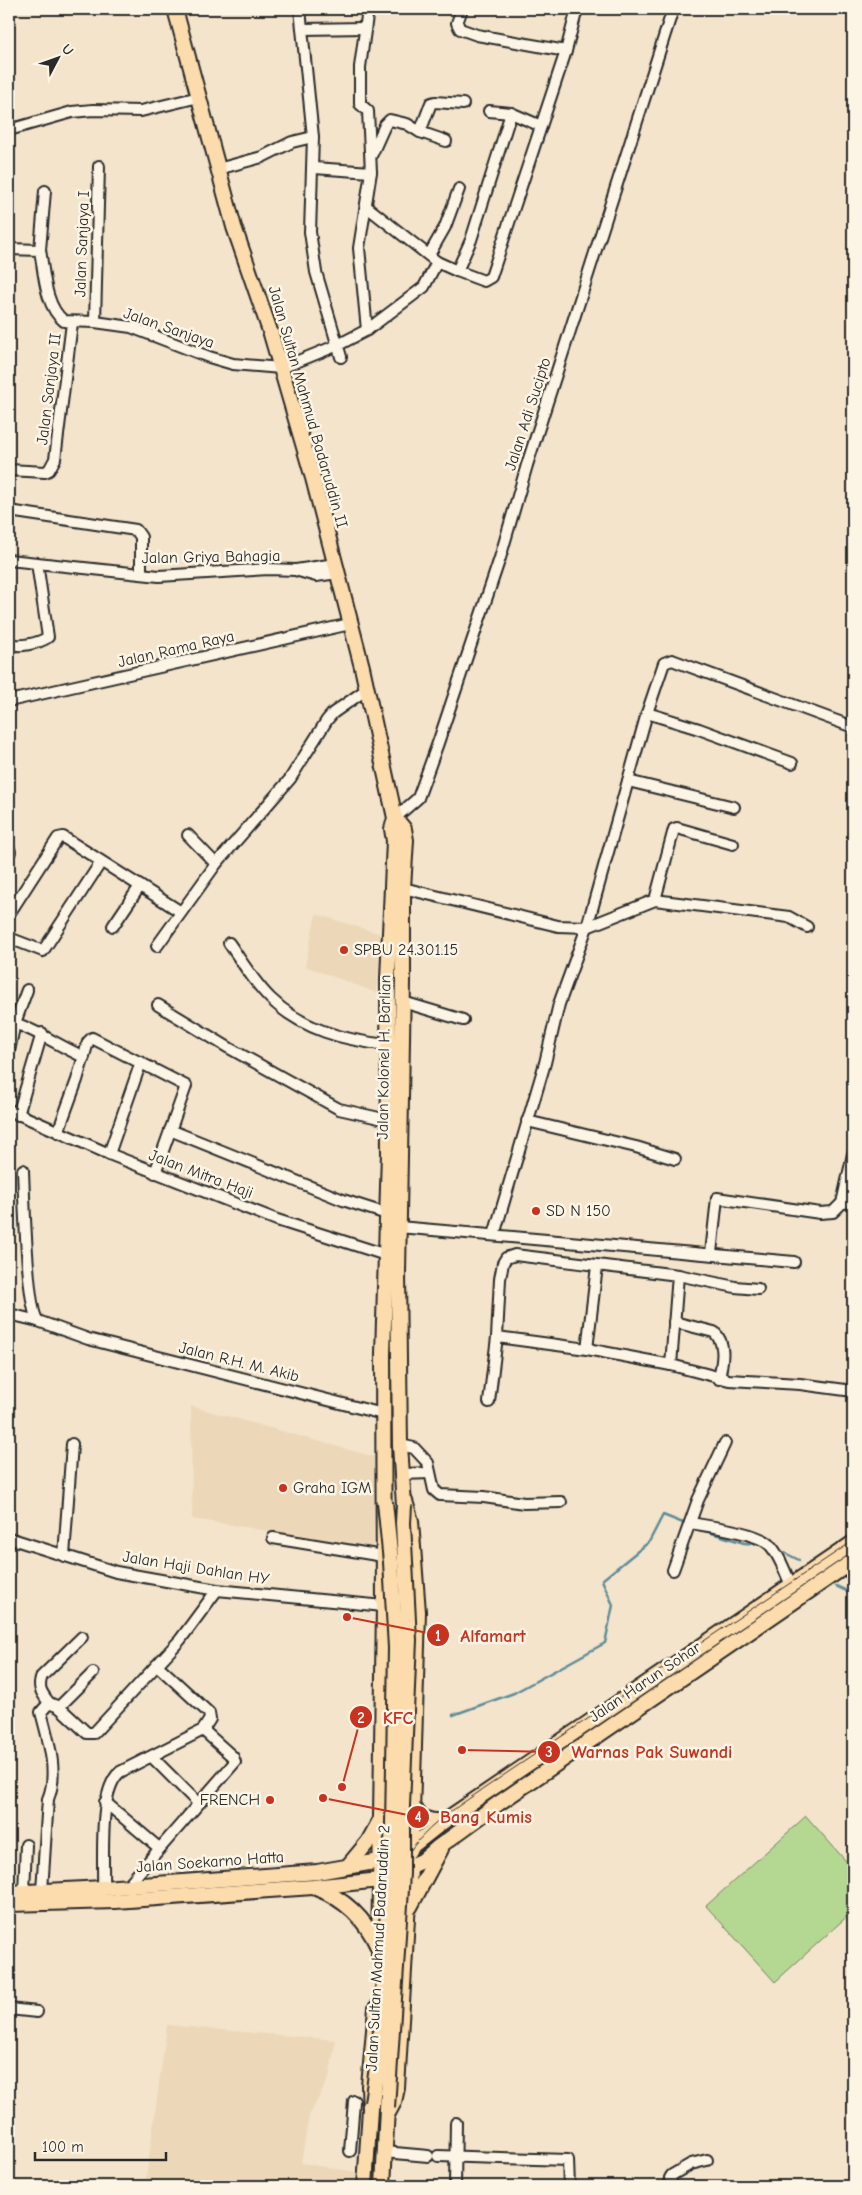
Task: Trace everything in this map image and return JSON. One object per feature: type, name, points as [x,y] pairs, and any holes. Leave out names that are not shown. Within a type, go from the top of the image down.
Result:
[{"type":"highway","name":"Jalan Sultan Mahmud Badaruddin II","points":[[175,9],[234,227],[281,368],[337,569],[367,689],[394,818]]},
{"type":"highway","name":"Jalan Kolonel H. Barlian","points":[[385,1500],[383,1354],[387,1214],[387,1046],[397,886],[406,840],[404,829],[394,818]]},
{"type":"highway","name":"Jalan Kolonel H. Barlian","points":[[396,926],[403,1002],[399,1227],[400,1445],[404,1503]]},
{"type":"highway","points":[[365,2186],[371,2111],[369,2086],[379,1950],[385,1500]]},
{"type":"highway","name":"Jalan Sultan Mahmud Badaruddin 2","points":[[371,2111],[380,2046],[392,1824],[396,1648],[392,1562],[385,1500]]},
{"type":"highway","points":[[387,2112],[394,2102],[397,2088],[409,1910],[405,1865],[411,1847],[418,1612],[411,1521],[404,1503]]},
{"type":"highway","name":"Jalan Sultan Mahmud Badaruddin 2","points":[[383,2186],[402,1873],[402,1806],[409,1640],[403,1523],[404,1503]]},
{"type":"highway","name":"Jalan Harun Sohar","points":[[411,1847],[444,1821],[853,1543]]},
{"type":"highway","name":"Jalan Harun Sohar","points":[[405,1865],[422,1861],[445,1842],[853,1561]]},
{"type":"highway","points":[[743,1618],[751,1630]]},
{"type":"highway","points":[[382,1793],[392,1798],[411,1798]]},
{"type":"highway","points":[[411,1798],[424,1819],[432,1822],[444,1821]]},
{"type":"highway","points":[[348,1866],[368,1842],[380,1820]]},
{"type":"highway","points":[[409,1910],[445,1842]]},
{"type":"highway","name":"Jalan Soekarno Hatta","points":[[9,1893],[317,1872],[380,1861],[411,1847]]},
{"type":"highway","points":[[380,1861],[393,1860],[405,1865]]},
{"type":"highway","name":"Jalan Soekarno Hatta","points":[[9,1904],[116,1900],[313,1887],[380,1880],[405,1865]]},
{"type":"highway","points":[[313,1887],[330,1894],[355,1911],[369,1929],[379,1950]]},
{"type":"highway","points":[[380,1908],[391,1901],[397,1901],[402,1902],[409,1910]]},
{"type":"street","points":[[300,9],[313,137],[314,168],[310,232],[316,272],[341,356]]},
{"type":"street","points":[[367,330],[359,248],[367,207],[372,154],[369,144],[368,110],[362,106],[360,101],[360,67],[368,9]]},
{"type":"street","points":[[462,9],[457,23],[460,30],[477,35],[566,51]]},
{"type":"street","points":[[367,207],[433,258],[457,272],[484,281],[491,277],[566,51],[577,9]]},
{"type":"street","name":"Jalan Adi Sucipto","points":[[394,818],[418,798],[438,743],[500,558],[527,465],[673,9]]},
{"type":"street","points":[[303,29],[365,28]]},
{"type":"street","points":[[9,130],[72,112],[141,110],[199,97]]},
{"type":"street","points":[[420,132],[431,103],[463,104]]},
{"type":"street","points":[[489,111],[511,114],[541,126]]},
{"type":"street","points":[[457,272],[471,240],[511,114]]},
{"type":"street","points":[[372,154],[385,125],[390,120],[407,124],[420,132],[446,141]]},
{"type":"street","points":[[218,169],[262,157],[292,142],[313,137]]},
{"type":"street","name":"Jalan Sanjaya I","points":[[95,322],[100,166]]},
{"type":"street","points":[[314,168],[371,172]]},
{"type":"street","points":[[281,368],[338,345],[367,330],[424,287],[459,189]]},
{"type":"street","points":[[45,191],[40,250],[48,289],[55,312],[64,321],[72,322]]},
{"type":"street","points":[[9,249],[40,250]]},
{"type":"street","name":"Jalan Sanjaya","points":[[72,322],[95,322],[131,327],[209,358],[233,364],[281,368]]},
{"type":"street","name":"Jalan Sanjaya II","points":[[9,470],[45,472],[49,470],[55,459],[72,322]]},
{"type":"street","points":[[9,511],[136,530],[141,537],[141,574]]},
{"type":"street","name":"Jalan Griya Bahagia","points":[[9,560],[159,576],[269,569],[295,570],[316,576],[337,569]]},
{"type":"street","points":[[9,642],[16,646],[43,640],[48,637],[37,563]]},
{"type":"street","name":"Jalan Rama Raya","points":[[9,701],[350,624]]},
{"type":"street","points":[[494,1235],[559,1004],[587,927],[647,713],[664,664],[672,660],[853,727]]},
{"type":"street","points":[[157,946],[216,864],[286,783],[333,713],[367,689]]},
{"type":"street","points":[[647,713],[699,729],[792,763]]},
{"type":"street","points":[[628,781],[734,807]]},
{"type":"street","points":[[655,900],[674,829],[677,828],[733,844]]},
{"type":"street","points":[[188,836],[216,864]]},
{"type":"street","points":[[9,914],[61,837],[181,912]]},
{"type":"street","points":[[9,938],[43,951],[101,862]]},
{"type":"street","points":[[113,926],[140,886]]},
{"type":"street","points":[[397,886],[558,926],[587,927],[655,900],[788,917],[807,927]]},
{"type":"street","points":[[229,943],[270,999],[294,1019],[311,1028],[340,1037],[387,1046]]},
{"type":"street","points":[[9,1051],[12,1022],[27,990]]},
{"type":"street","points":[[403,1002],[463,1020]]},
{"type":"street","points":[[158,1005],[229,1048],[339,1109],[388,1120]]},
{"type":"street","points":[[12,1022],[42,1034],[65,1049],[84,1057]]},
{"type":"street","points":[[13,1112],[42,1034]]},
{"type":"street","points":[[58,1132],[88,1042],[92,1038],[186,1086],[155,1173]]},
{"type":"street","points":[[109,1154],[140,1062]]},
{"type":"street","name":"Jalan Mitra Haji","points":[[13,1112],[155,1173],[277,1220],[386,1255]]},
{"type":"street","points":[[527,1122],[636,1147],[675,1159]]},
{"type":"street","points":[[170,1130],[343,1200],[387,1214]]},
{"type":"street","points":[[711,1253],[717,1198],[820,1213],[833,1212],[842,1203],[853,1154]]},
{"type":"street","points":[[23,1170],[25,1223],[32,1298],[35,1318],[38,1321]]},
{"type":"street","points":[[842,1203],[853,1202]]},
{"type":"street","points":[[399,1227],[711,1253],[794,1262]]},
{"type":"street","points":[[489,1402],[497,1337],[500,1279],[503,1263],[506,1258],[515,1255],[678,1275],[734,1287],[758,1289]]},
{"type":"street","points":[[587,1350],[597,1266]]},
{"type":"street","points":[[671,1365],[678,1275]]},
{"type":"street","name":"Jalan R.H. M. Akib","points":[[9,1314],[38,1321],[88,1339],[383,1414]]},
{"type":"street","points":[[674,1322],[714,1332],[719,1336],[722,1346],[719,1379]]},
{"type":"street","points":[[497,1337],[671,1365],[719,1379],[800,1384],[853,1391]]},
{"type":"street","points":[[673,1570],[698,1500],[725,1443]]},
{"type":"street","points":[[64,1556],[72,1444]]},
{"type":"street","points":[[400,1445],[417,1451],[428,1463],[434,1490],[440,1495],[484,1497],[524,1503],[561,1502]]},
{"type":"street","points":[[403,1474],[430,1473]]},
{"type":"street","points":[[689,1524],[722,1528],[771,1546],[791,1585]]},
{"type":"street","name":"Jalan Haji Dahlan HY","points":[[9,1538],[116,1572],[217,1590],[384,1606]]},
{"type":"street","points":[[273,1538],[383,1556]]},
{"type":"street","points":[[82,1637],[42,1676],[39,1684],[40,1690],[49,1703],[59,1707],[87,1733],[94,1733],[157,1665],[196,1619],[217,1590]]},
{"type":"street","points":[[104,1888],[106,1802],[114,1777],[120,1772],[203,1730],[210,1719],[209,1713],[157,1665]]},
{"type":"street","points":[[59,1707],[93,1673]]},
{"type":"street","points":[[42,1892],[48,1799],[53,1785],[47,1735],[41,1712],[49,1703]]},
{"type":"street","points":[[128,1886],[235,1762],[233,1757],[203,1730]]},
{"type":"street","points":[[152,1757],[198,1803]]},
{"type":"street","points":[[106,1802],[159,1848]]},
{"type":"street","points":[[24,1892],[26,1845]]},
{"type":"street","points":[[9,2009],[36,2012]]},
{"type":"street","points":[[350,2151],[354,2101]]},
{"type":"street","points":[[352,2119],[371,2111]]},
{"type":"street","points":[[455,2186],[456,2123]]},
{"type":"street","points":[[384,2152],[433,2156],[568,2160],[569,2186]]},
{"type":"street","points":[[672,2186],[670,2178],[672,2175],[691,2164],[707,2160]]},
{"type":"shaded area","name":"SPBU 24.301.15","points":[[316,914],[381,934],[377,993],[305,966]]},
{"type":"shaded area","name":"Graha IGM","points":[[191,1406],[375,1457],[373,1547],[192,1519]]},
{"type":"shaded area","points":[[167,2025],[336,2040],[329,2078],[309,2116],[301,2163],[356,2172],[355,2186],[145,2186]]},
{"type":"green space","points":[[806,1816],[853,1869],[853,1911],[775,1982],[706,1906]]},
{"type":"waterway","points":[[453,1715],[514,1693],[605,1643],[613,1605],[602,1580],[649,1542],[663,1515],[688,1525]]},
{"type":"waterway","points":[[702,1530],[744,1543],[762,1544]]},
{"type":"waterway","points":[[779,1550],[799,1560]]},
{"type":"waterway","points":[[836,1586],[853,1594]]},
{"type":"tram line","points":[[373,2186],[387,1994],[390,1908],[397,1875],[413,1847],[435,1824],[461,1804],[853,1541]]},
{"type":"place","name":"SPBU 24.301.15","points":[[344,950]]},
{"type":"place","name":"SD N 150","points":[[536,1211]]},
{"type":"place","name":"Graha IGM","points":[[283,1488]]},
{"type":"place","name":"Alfamart","points":[[347,1617]]},
{"type":"place","name":"Warnas Pak Suwandi","points":[[462,1750]]},
{"type":"place","name":"KFC","points":[[342,1787]]},
{"type":"place","name":"Bang Kumis","points":[[323,1798]]},
{"type":"place","name":"FRENCH","points":[[270,1800]]}]
